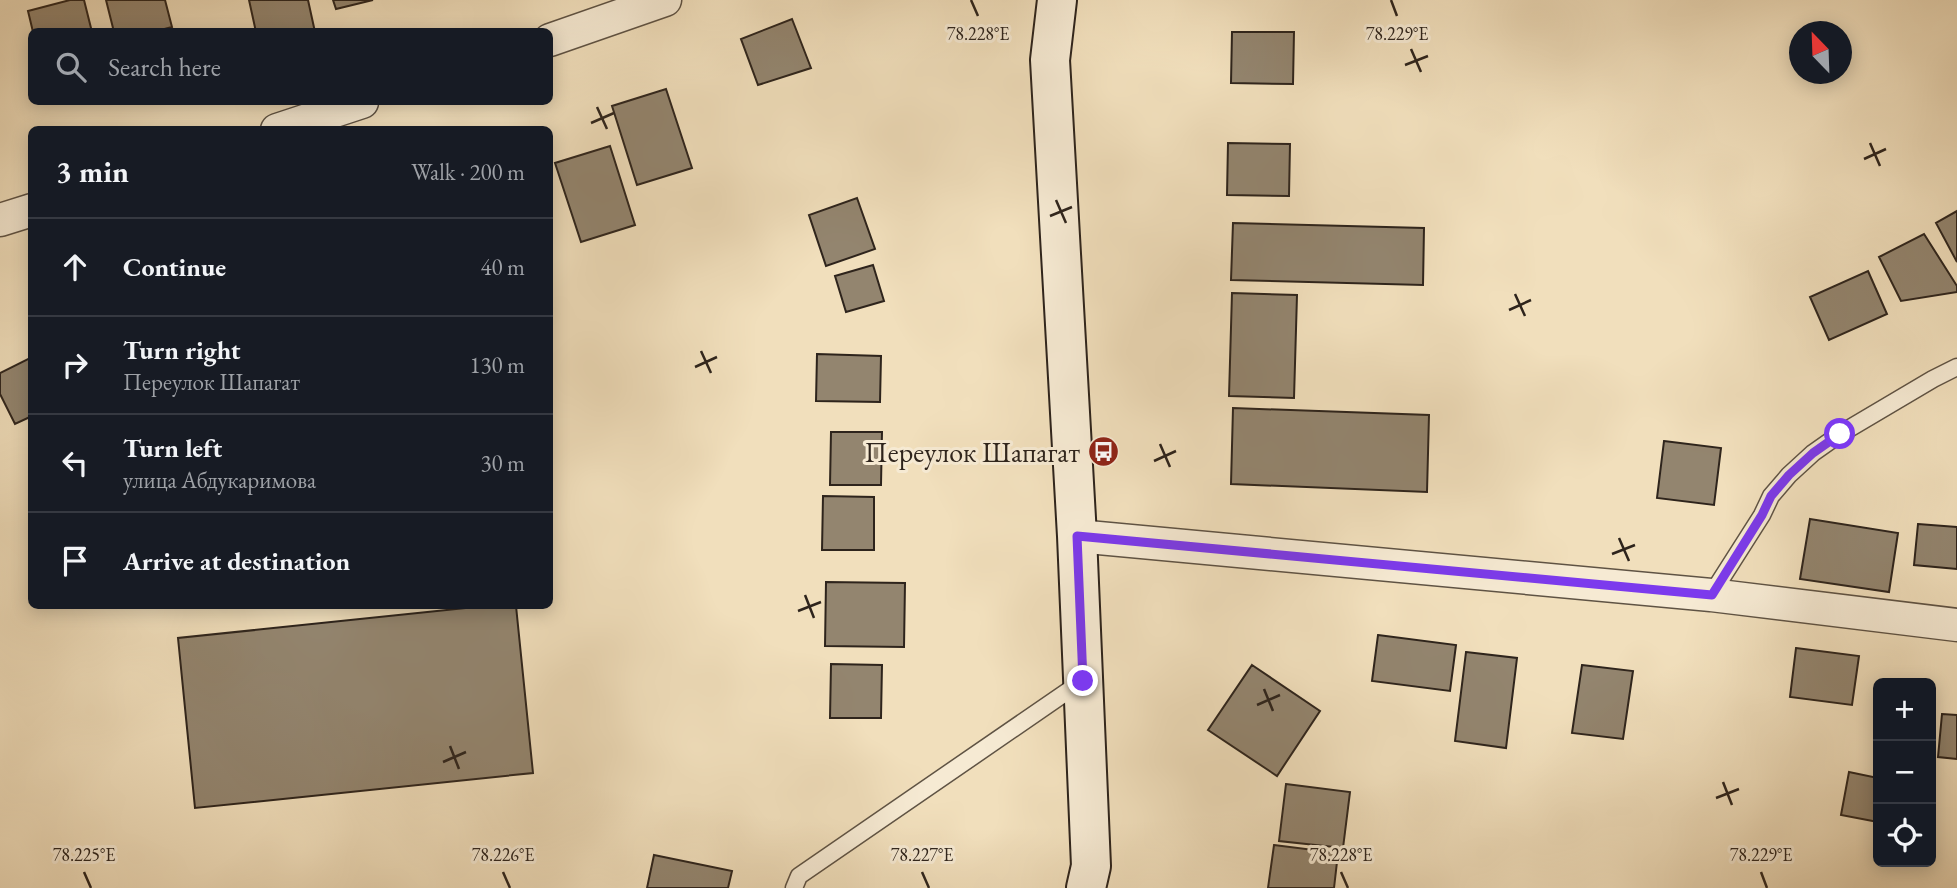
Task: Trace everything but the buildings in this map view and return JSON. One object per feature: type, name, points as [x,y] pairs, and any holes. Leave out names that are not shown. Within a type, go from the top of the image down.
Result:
[{"type":"main road","points":[[1057,0],[1050,60],[1077,536],[1091,866],[1086,888]]},
{"type":"street","points":[[553,39],[665,0]]},
{"type":"street","points":[[289,126],[353,105]]},
{"type":"street","points":[[0,220],[28,211]]},
{"type":"street","points":[[1077,536],[1712,595],[1957,625]]},
{"type":"lane","points":[[1712,595],[1771,496],[1813,453],[1840,434],[1957,367]]},
{"type":"lane","points":[[794,888],[799,876],[1083,681]]},
{"type":"place","name":"Переулок Шапагат","points":[[1103,452]]},
{"type":"route","points":[[1083,681],[1077,536],[1712,595],[1771,496],[1813,453],[1840,434]]}]
